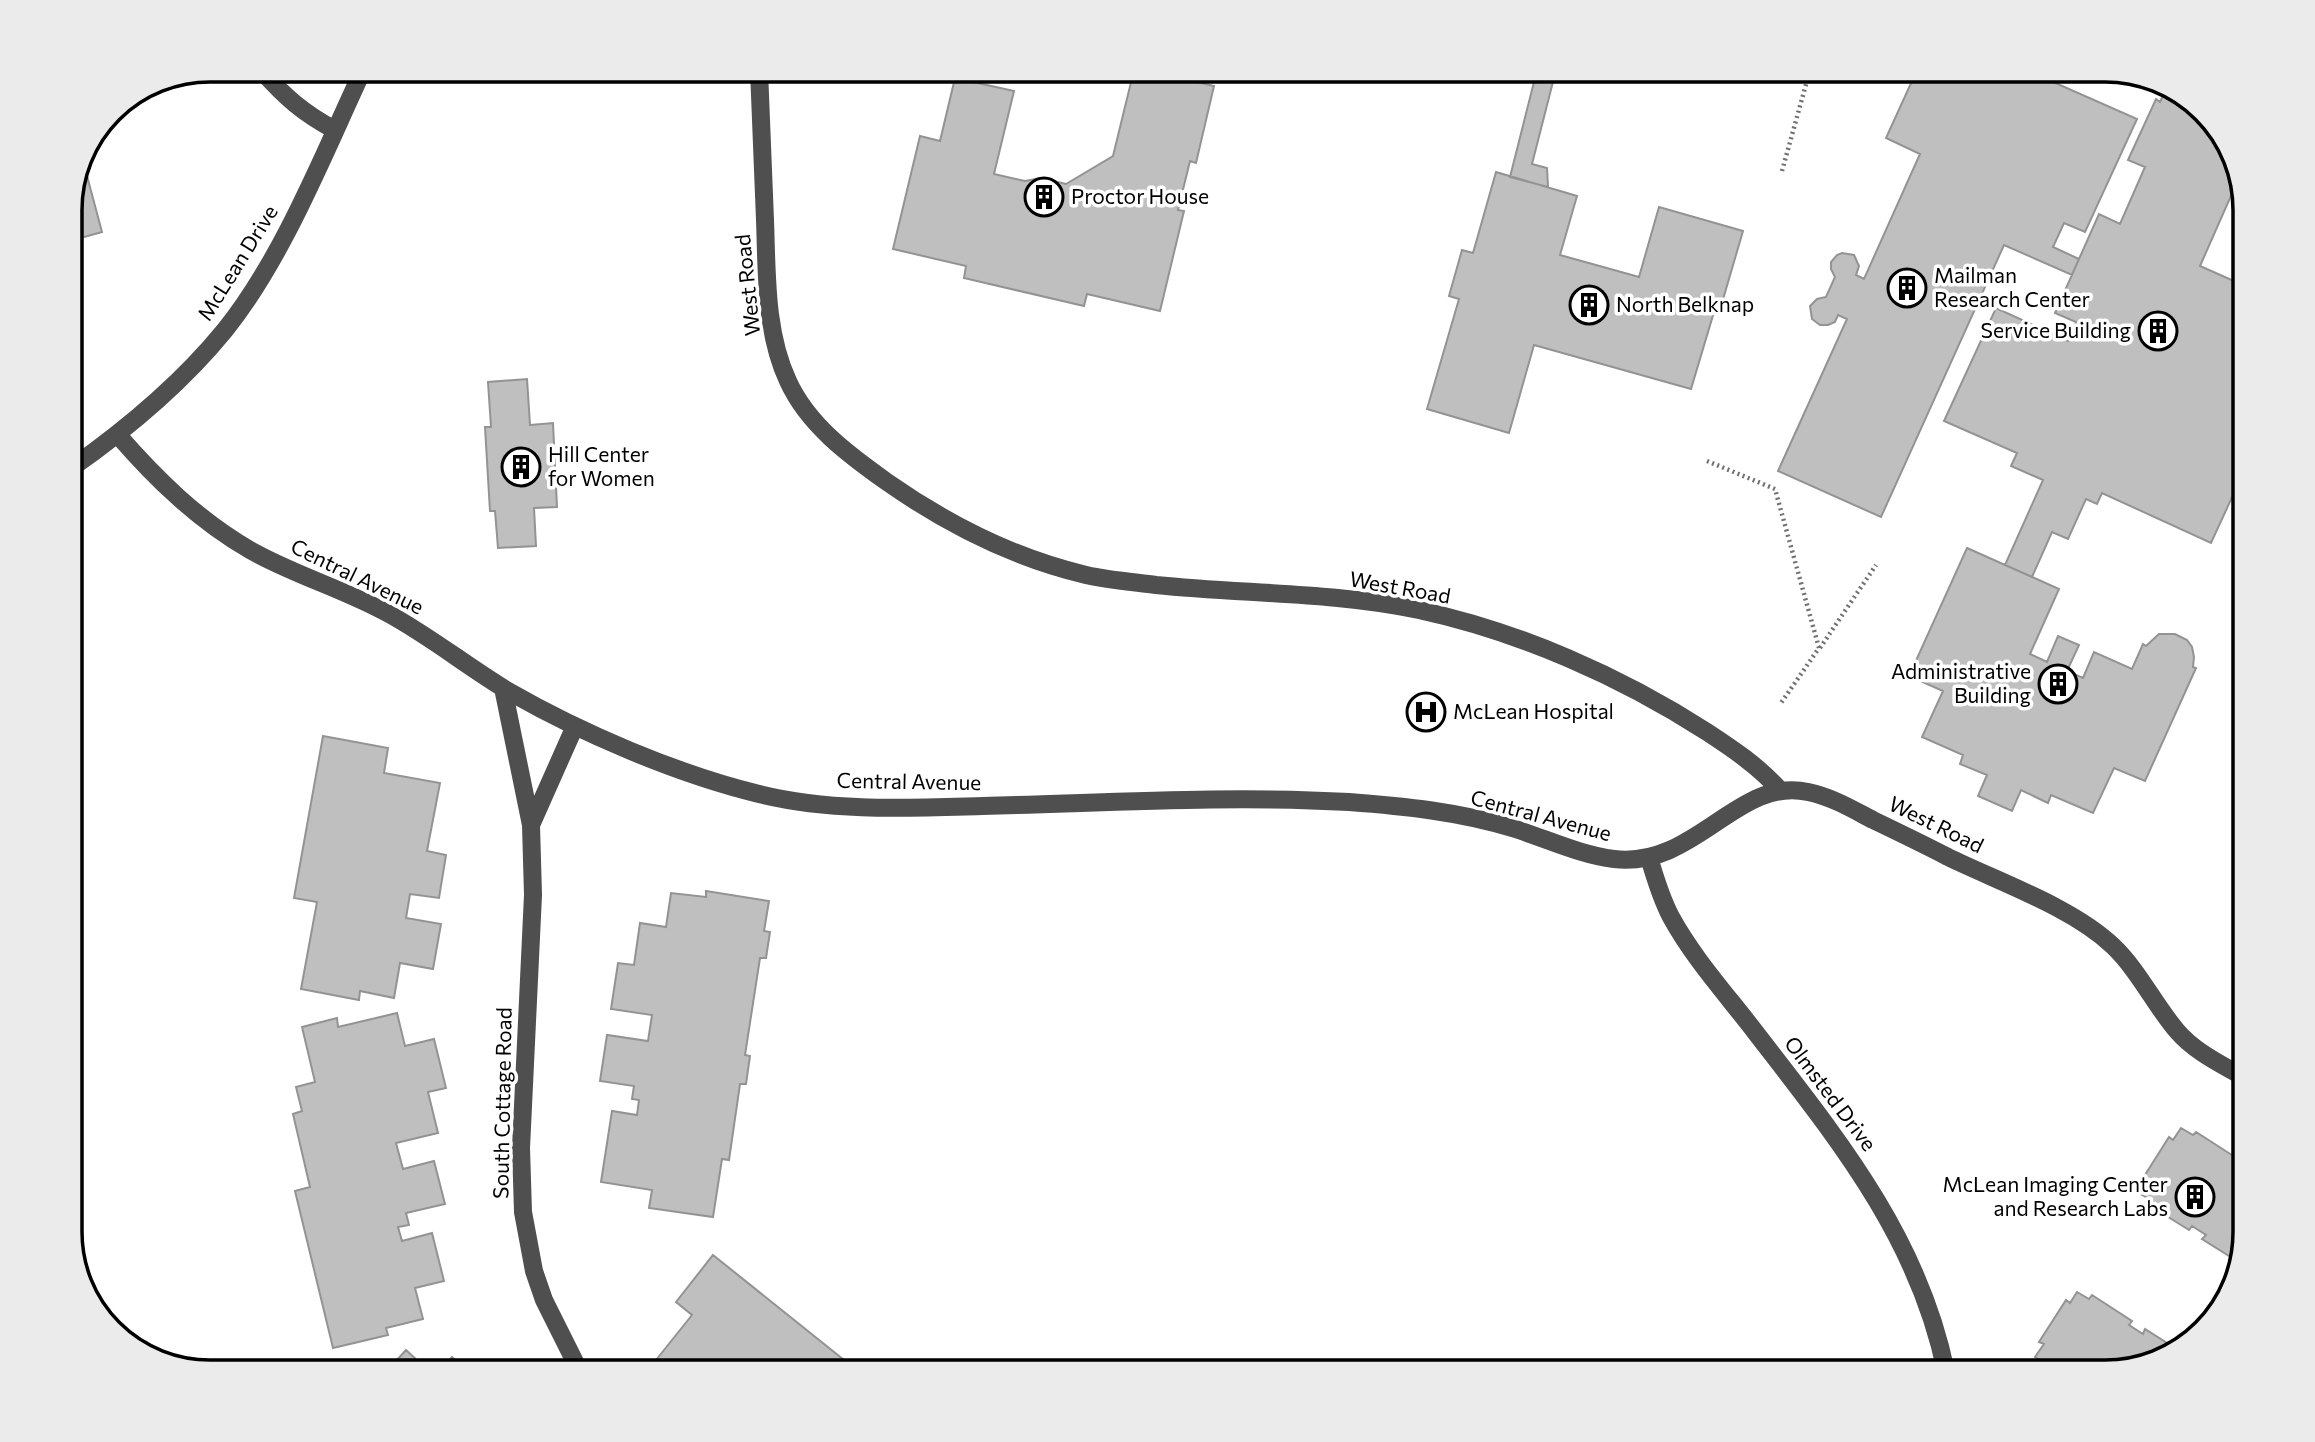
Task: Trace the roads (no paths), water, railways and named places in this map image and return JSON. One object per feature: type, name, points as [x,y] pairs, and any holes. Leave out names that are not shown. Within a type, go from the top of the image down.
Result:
[{"type":"street","points":[[273,83],[305,114],[335,130]]},
{"type":"street","name":"McLean Drive","points":[[83,458],[117,434],[180,380],[227,328],[287,230],[335,130],[352,83]]},
{"type":"street","name":"West Road","points":[[759,83],[767,287],[779,353],[788,381],[802,405],[844,450],[876,475],[932,512],[992,542],[1019,555],[1078,573],[1170,586],[1350,601],[1418,610],[1546,649],[1653,699],[1693,723],[1752,763],[1779,789],[1799,790],[1842,804],[2077,918],[2113,946],[2126,960],[2185,1039],[2233,1070]]},
{"type":"street","name":"Central Avenue","points":[[117,434],[178,499],[247,548],[390,614],[503,688],[575,726],[646,755],[726,785],[789,800],[871,807],[1226,800],[1356,803],[1433,812],[1506,826],[1612,859],[1649,857],[1690,841],[1740,807],[1779,789]]},
{"type":"street","name":"South Cottage Road","points":[[503,688],[531,825],[533,908],[521,1148],[523,1212],[534,1272],[544,1300],[574,1360]]},
{"type":"street","name":"South Cottage Road","points":[[531,825],[575,726]]},
{"type":"street","name":"Olmsted Drive","points":[[1649,857],[1662,897],[1681,934],[1834,1136],[1878,1200],[1922,1290],[1943,1360]]},
{"type":"place","name":"Proctor House","points":[[1044,197]]},
{"type":"place","name":"Mailman Research Center","points":[[1907,288]]},
{"type":"place","name":"North Belknap","points":[[1589,305]]},
{"type":"place","name":"Service Building","points":[[2158,331]]},
{"type":"place","name":"Hill Center for Women","points":[[521,467]]},
{"type":"place","name":"Administrative Building","points":[[2058,684]]},
{"type":"place","name":"McLean Hospital","points":[[1426,712]]},
{"type":"place","name":"McLean Imaging Center and Research Labs","points":[[2195,1197]]}]
